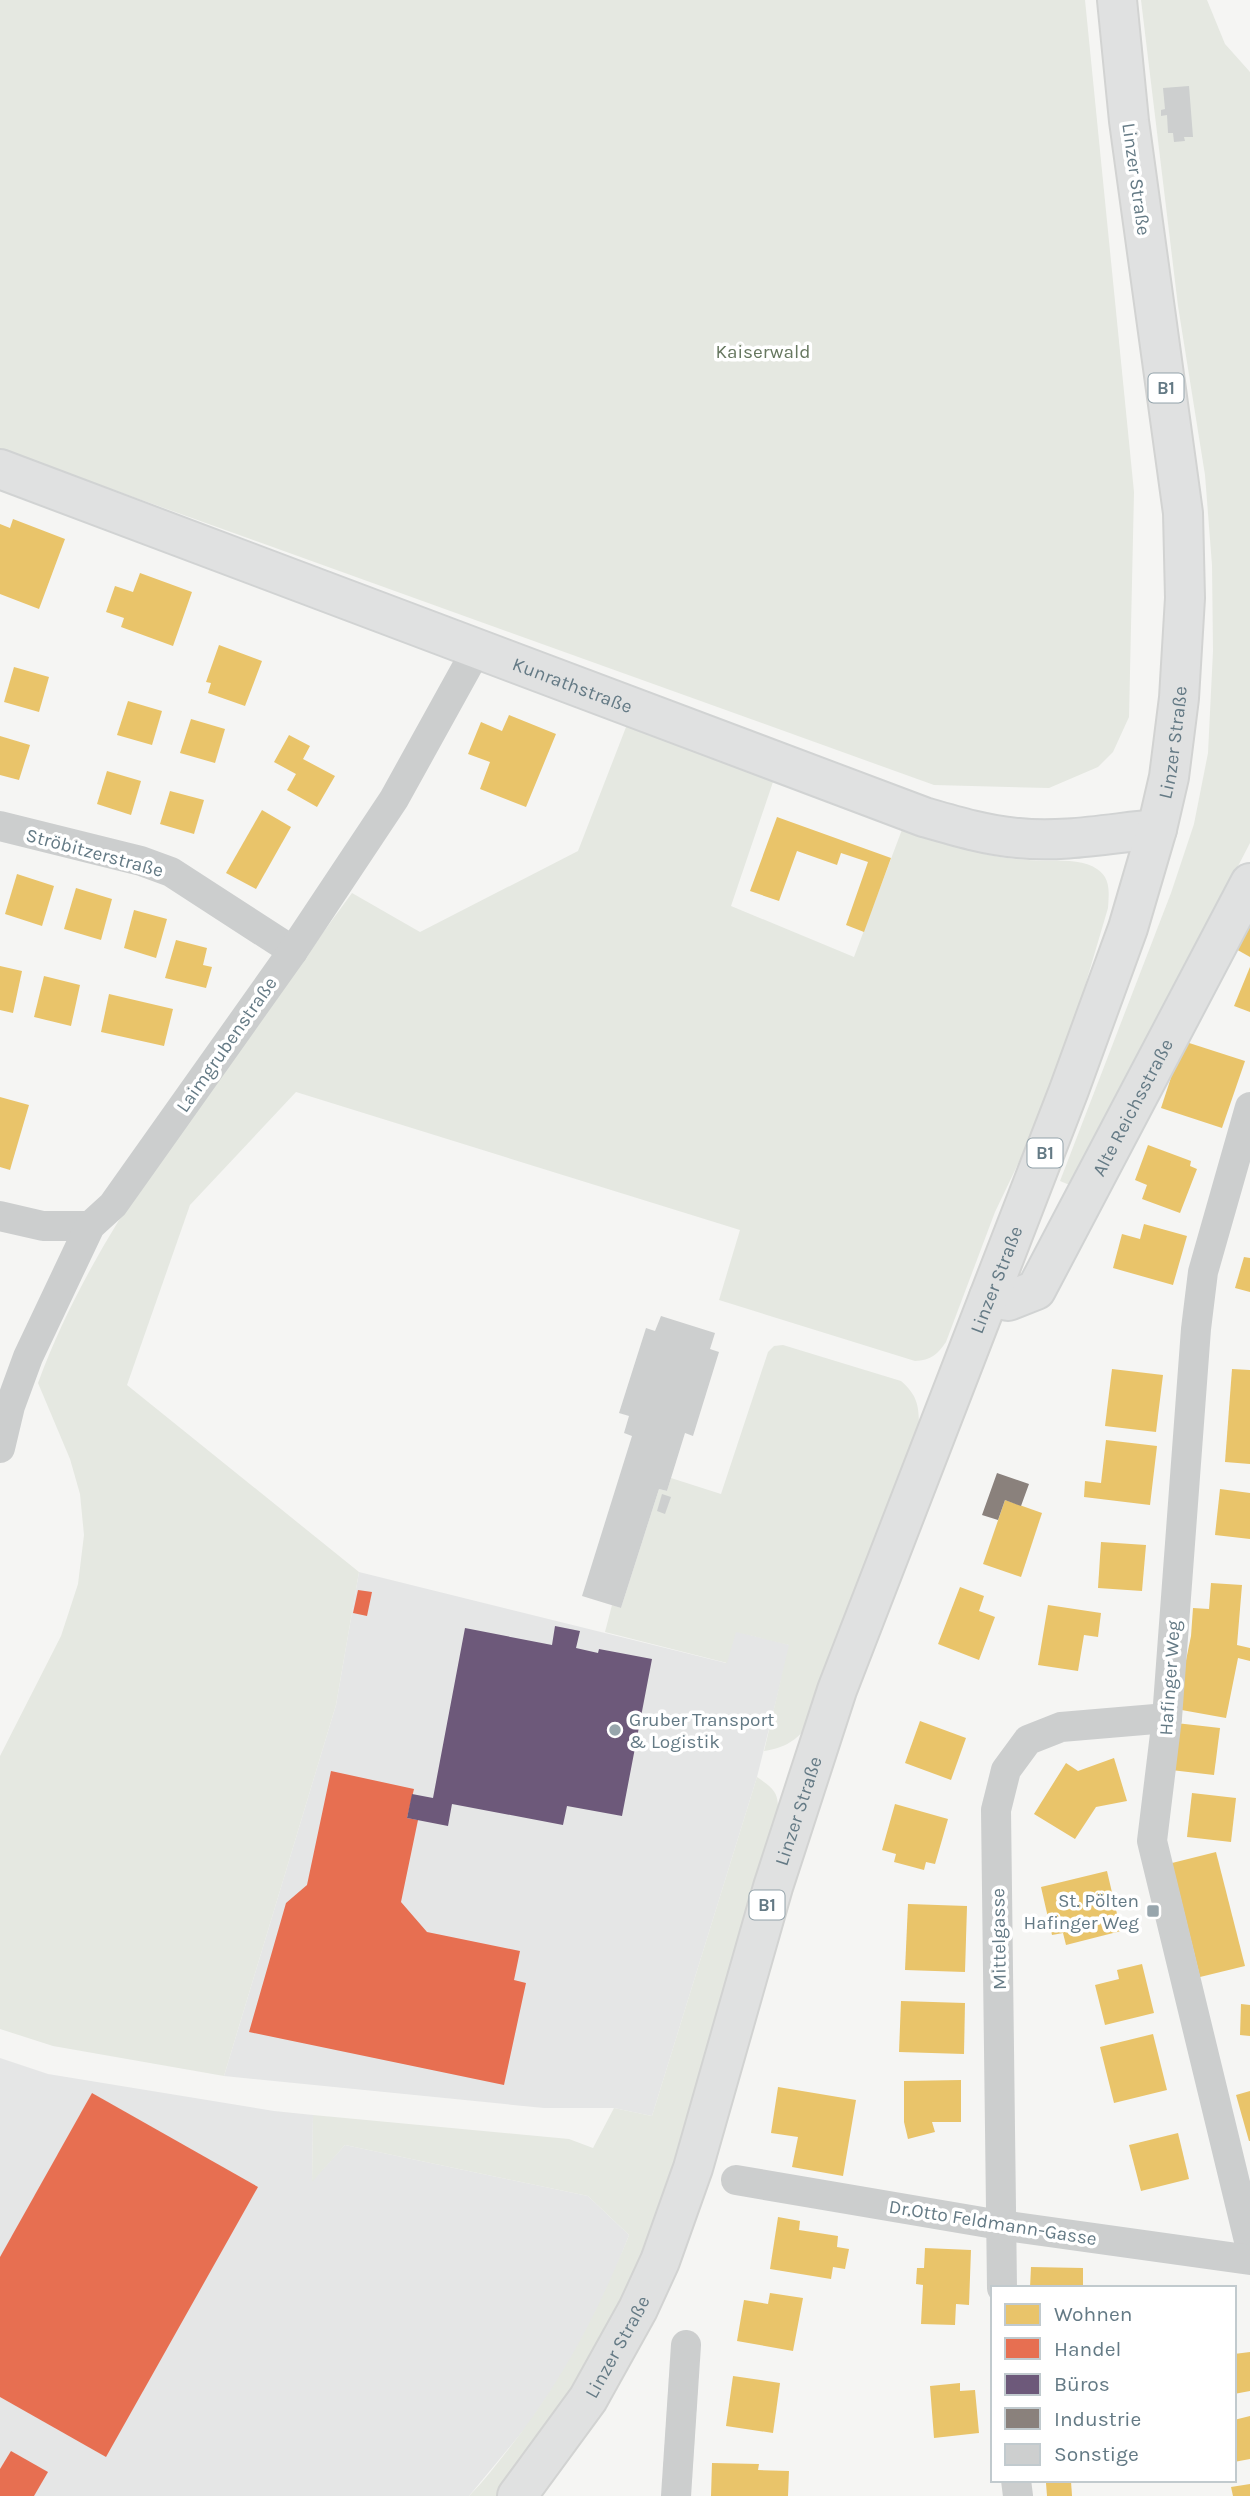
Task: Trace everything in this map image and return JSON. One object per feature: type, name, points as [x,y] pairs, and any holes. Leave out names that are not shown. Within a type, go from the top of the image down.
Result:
[{"type":"main road","name":"Linzer Straße","points":[[517,2496],[588,2399],[638,2309],[660,2261],[693,2168],[753,1952],[807,1776],[872,1596],[1099,1008],[1132,915],[1157,829],[1169,777],[1179,698],[1185,597],[1183,513],[1129,121],[1117,0]]},
{"type":"main road","name":"Kunrathstraße","points":[[0,470],[924,817],[973,831],[1034,838],[1157,829]]},
{"type":"main road","name":"Alte Reichsstraße","points":[[989,1297],[1008,1301],[1036,1290],[1250,883]]},
{"type":"street","name":"Laimgrubenstraße","points":[[0,1448],[10,1406],[28,1357],[90,1226],[113,1205],[293,951],[394,799],[477,649]]},
{"type":"street","name":"Ströbitzerstraße","points":[[0,826],[141,861],[171,872],[293,951]]},
{"type":"street","name":"Hafinger Weg","points":[[1250,1107],[1203,1272],[1167,1717],[1152,1841],[1250,2245]]},
{"type":"street","points":[[0,1216],[43,1226],[90,1226]]},
{"type":"street","name":"Mittelgasse","points":[[1002,2286],[996,1810],[1006,1770],[1028,1740],[1061,1727],[1167,1717]]},
{"type":"street","name":"Dr.Otto Feldmann-Gasse","points":[[736,2180],[1000,2225],[1250,2260]]},
{"type":"street","points":[[676,2496],[686,2345]]},
{"type":"shaded area","name":"Gruber Transport & Logistik","points":[[359,1572],[726,1663],[735,1631],[790,1645],[757,1777],[652,2116],[614,2108],[544,2108],[224,2076],[336,1705]]},
{"type":"shaded area","points":[[0,2058],[48,2074],[313,2115],[312,2181],[345,2145],[588,2196],[629,2235],[610,2284],[568,2366],[527,2426],[469,2496],[0,2496]]},
{"type":"green space","name":"Kaiserwald","points":[[0,0],[1085,0],[1134,492],[1129,717],[1113,752],[1098,767],[1049,788],[934,785],[0,449]]},
{"type":"green space","points":[[1141,0],[1207,0],[1225,44],[1250,72],[1250,843],[1072,1186],[1060,1181],[1171,893],[1194,824],[1208,753],[1213,651],[1212,565],[1205,475],[1178,306]]},
{"type":"green space","points":[[628,722],[774,779],[731,906],[854,957],[903,827],[996,856],[1082,863],[1097,869],[1105,877],[1108,886],[1108,908],[1069,1040],[1028,1143],[995,1212],[946,1342],[933,1356],[915,1361],[719,1300],[740,1230],[296,1092],[190,1205],[127,1385],[359,1572],[336,1705],[224,2076],[53,2046],[0,2029],[0,1756],[61,1636],[78,1584],[84,1535],[80,1494],[70,1459],[38,1383],[74,1300],[95,1260],[142,1184],[352,893],[420,932],[578,851]]},
{"type":"green space","points":[[783,1345],[901,1381],[916,1401],[919,1426],[806,1728],[787,1744],[764,1751],[789,1645],[736,1632],[727,1663],[605,1632],[612,1605],[621,1608],[659,1489],[667,1491],[671,1478],[721,1494],[768,1352],[774,1346]]},
{"type":"green space","points":[[757,1777],[775,1793],[778,1817],[665,2207],[601,2346],[512,2477],[496,2496],[469,2496],[526,2426],[561,2374],[591,2320],[629,2235],[588,2196],[345,2145],[312,2182],[313,2115],[569,2139],[593,2148],[614,2108],[652,2116]]},
{"type":"building: Wohnen","points":[[13,519],[65,539],[39,609],[0,594],[0,524],[10,528]]},
{"type":"building: Wohnen","points":[[140,573],[192,592],[173,646],[121,627],[124,618],[106,612],[115,586],[133,592]]},
{"type":"building: Wohnen","points":[[219,645],[262,661],[245,706],[208,693],[211,683],[206,682]]},
{"type":"building: Wohnen","points":[[14,667],[49,677],[39,712],[4,702]]},
{"type":"building: Wohnen","points":[[128,701],[162,711],[152,745],[117,735]]},
{"type":"building: Wohnen","points":[[509,715],[556,734],[526,807],[480,789],[490,762],[468,754],[481,722],[502,731]]},
{"type":"building: Wohnen","points":[[191,719],[225,729],[215,763],[180,753]]},
{"type":"building: Wohnen","points":[[289,735],[310,746],[303,759],[335,776],[317,807],[287,790],[296,774],[274,762]]},
{"type":"building: Wohnen","points":[[0,736],[30,745],[19,780],[0,775]]},
{"type":"building: Wohnen","points":[[107,771],[141,781],[131,815],[97,804]]},
{"type":"building: Wohnen","points":[[170,791],[204,800],[194,834],[160,824]]},
{"type":"building: Wohnen","points":[[262,810],[291,827],[256,889],[226,873]]},
{"type":"building: Wohnen","points":[[777,817],[891,858],[864,932],[846,925],[868,862],[841,853],[837,865],[797,851],[779,901],[750,891]]},
{"type":"building: Wohnen","points":[[17,874],[54,886],[42,926],[5,914]]},
{"type":"building: Wohnen","points":[[76,888],[112,899],[101,940],[64,929]]},
{"type":"building: Wohnen","points":[[134,910],[167,919],[156,958],[124,948]]},
{"type":"building: Wohnen","points":[[1250,918],[1250,957],[1234,948]]},
{"type":"building: Wohnen","points":[[176,940],[207,948],[203,965],[212,967],[206,988],[165,978]]},
{"type":"building: Wohnen","points":[[0,966],[22,971],[13,1013],[0,1010]]},
{"type":"building: Wohnen","points":[[1250,967],[1250,1012],[1234,1006]]},
{"type":"building: Wohnen","points":[[44,976],[80,985],[71,1026],[34,1017]]},
{"type":"building: Wohnen","points":[[109,994],[173,1009],[164,1046],[101,1032]]},
{"type":"building: Wohnen","points":[[1183,1041],[1245,1061],[1222,1128],[1161,1108]]},
{"type":"building: Wohnen","points":[[0,1097],[29,1105],[10,1170],[0,1167]]},
{"type":"building: Wohnen","points":[[1148,1145],[1191,1161],[1190,1166],[1197,1169],[1180,1213],[1142,1199],[1147,1185],[1135,1180]]},
{"type":"building: Wohnen","points":[[1144,1224],[1187,1236],[1173,1285],[1113,1268],[1122,1234],[1140,1239]]},
{"type":"building: Wohnen","points":[[1244,1257],[1250,1258],[1250,1292],[1235,1288]]},
{"type":"building: Wohnen","points":[[1112,1369],[1163,1375],[1156,1432],[1105,1426]]},
{"type":"building: Wohnen","points":[[1232,1369],[1250,1370],[1250,1464],[1225,1462]]},
{"type":"building: Wohnen","points":[[1106,1440],[1157,1446],[1150,1505],[1084,1497],[1085,1481],[1101,1483]]},
{"type":"building: Wohnen","points":[[1220,1489],[1250,1493],[1250,1539],[1215,1535]]},
{"type":"building: Wohnen","points":[[1005,1500],[1042,1513],[1021,1577],[983,1564]]},
{"type":"building: Wohnen","points":[[1101,1542],[1146,1545],[1142,1591],[1098,1588]]},
{"type":"building: Wohnen","points":[[1211,1583],[1242,1585],[1237,1645],[1250,1648],[1250,1661],[1238,1658],[1226,1718],[1176,1709],[1191,1636],[1193,1608],[1209,1609]]},
{"type":"building: Wohnen","points":[[960,1587],[984,1596],[979,1611],[995,1617],[979,1660],[938,1644]]},
{"type":"building: Wohnen","points":[[1048,1605],[1101,1613],[1098,1637],[1084,1635],[1078,1671],[1038,1665]]},
{"type":"building: Wohnen","points":[[920,1721],[966,1738],[951,1780],[905,1763]]},
{"type":"building: Wohnen","points":[[1176,1723],[1220,1728],[1214,1775],[1171,1770]]},
{"type":"building: Wohnen","points":[[1114,1758],[1127,1801],[1096,1807],[1075,1839],[1034,1814],[1066,1763],[1078,1771]]},
{"type":"building: Wohnen","points":[[1192,1793],[1236,1798],[1231,1842],[1187,1837]]},
{"type":"building: Wohnen","points":[[895,1804],[948,1819],[935,1864],[926,1862],[924,1870],[894,1862],[896,1854],[882,1850]]},
{"type":"building: Wohnen","points":[[1216,1852],[1245,1966],[1200,1977],[1172,1863]]},
{"type":"building: Wohnen","points":[[1107,1871],[1121,1931],[1066,1945],[1063,1933],[1052,1935],[1041,1887]]},
{"type":"building: Wohnen","points":[[908,1904],[967,1906],[965,1972],[905,1970]]},
{"type":"building: Wohnen","points":[[1142,1964],[1154,2013],[1105,2025],[1095,1985],[1119,1979],[1117,1970]]},
{"type":"building: Wohnen","points":[[901,2001],[965,2003],[964,2054],[899,2052]]},
{"type":"building: Wohnen","points":[[1241,2004],[1250,2005],[1250,2036],[1240,2035]]},
{"type":"building: Wohnen","points":[[1153,2034],[1167,2090],[1114,2103],[1100,2047]]},
{"type":"building: Wohnen","points":[[961,2080],[961,2122],[932,2122],[935,2132],[908,2139],[904,2122],[904,2081]]},
{"type":"building: Wohnen","points":[[778,2087],[856,2100],[843,2176],[792,2167],[798,2137],[771,2133]]},
{"type":"building: Wohnen","points":[[1250,2091],[1250,2141],[1249,2141],[1236,2095]]},
{"type":"building: Wohnen","points":[[1178,2133],[1189,2179],[1141,2191],[1129,2145]]},
{"type":"building: Wohnen","points":[[778,2217],[800,2221],[799,2230],[838,2236],[837,2247],[849,2249],[845,2269],[833,2267],[831,2279],[770,2269]]},
{"type":"building: Wohnen","points":[[925,2248],[971,2250],[969,2305],[956,2304],[955,2325],[921,2324],[923,2285],[916,2284],[917,2268],[924,2268]]},
{"type":"building: Wohnen","points":[[1031,2267],[1083,2268],[1083,2286],[1030,2286]]},
{"type":"building: Wohnen","points":[[770,2293],[803,2298],[793,2351],[737,2341],[744,2300],[768,2304]]},
{"type":"building: Wohnen","points":[[1250,2352],[1250,2391],[1236,2394],[1236,2354]]},
{"type":"building: Wohnen","points":[[733,2376],[780,2383],[773,2433],[726,2426]]},
{"type":"building: Wohnen","points":[[960,2383],[960,2391],[975,2390],[979,2433],[934,2438],[930,2386]]},
{"type":"building: Wohnen","points":[[1250,2416],[1250,2459],[1236,2462],[1236,2420]]},
{"type":"building: Wohnen","points":[[712,2463],[759,2464],[758,2470],[789,2471],[788,2496],[711,2496]]},
{"type":"building: Wohnen","points":[[1071,2482],[1072,2496],[1047,2496],[1046,2483]]},
{"type":"building: Wohnen","points":[[1250,2484],[1250,2496],[1233,2496],[1231,2487]]},
{"type":"building: Handel","points":[[358,1590],[372,1592],[367,1616],[353,1613]]},
{"type":"building: Handel","points":[[331,1771],[414,1789],[407,1818],[418,1820],[401,1902],[427,1932],[520,1951],[514,1980],[526,1983],[504,2085],[249,2032],[286,1903],[307,1885]]},
{"type":"building: Handel","points":[[92,2093],[258,2187],[106,2457],[0,2397],[0,2257]]},
{"type":"building: Handel","points":[[11,2451],[48,2472],[34,2496],[0,2496],[0,2469]]},
{"type":"building: Büros","points":[[555,1626],[580,1631],[576,1648],[598,1653],[599,1649],[652,1659],[622,1816],[567,1806],[563,1825],[452,1804],[448,1826],[407,1818],[412,1794],[433,1798],[465,1628],[552,1645]]},
{"type":"building: Industrie","points":[[997,1473],[1029,1484],[1021,1506],[1005,1500],[998,1520],[982,1515]]},
{"type":"building: Sonstige","points":[[1189,86],[1193,137],[1184,137],[1185,141],[1174,142],[1173,133],[1168,133],[1167,115],[1161,116],[1161,110],[1165,109],[1163,88]]},
{"type":"building: Sonstige","points":[[661,1316],[715,1333],[710,1349],[719,1352],[693,1436],[685,1433],[667,1491],[659,1489],[621,1608],[582,1596],[632,1436],[624,1433],[629,1416],[619,1413],[646,1328],[655,1331]]},
{"type":"building: Sonstige","points":[[662,1494],[671,1497],[665,1514],[657,1511]]},
{"type":"place","name":"Gruber Transport & Logistik","points":[[615,1730]]},
{"type":"place","name":"St. Pölten Hafinger Weg","points":[[1153,1911]]}]
